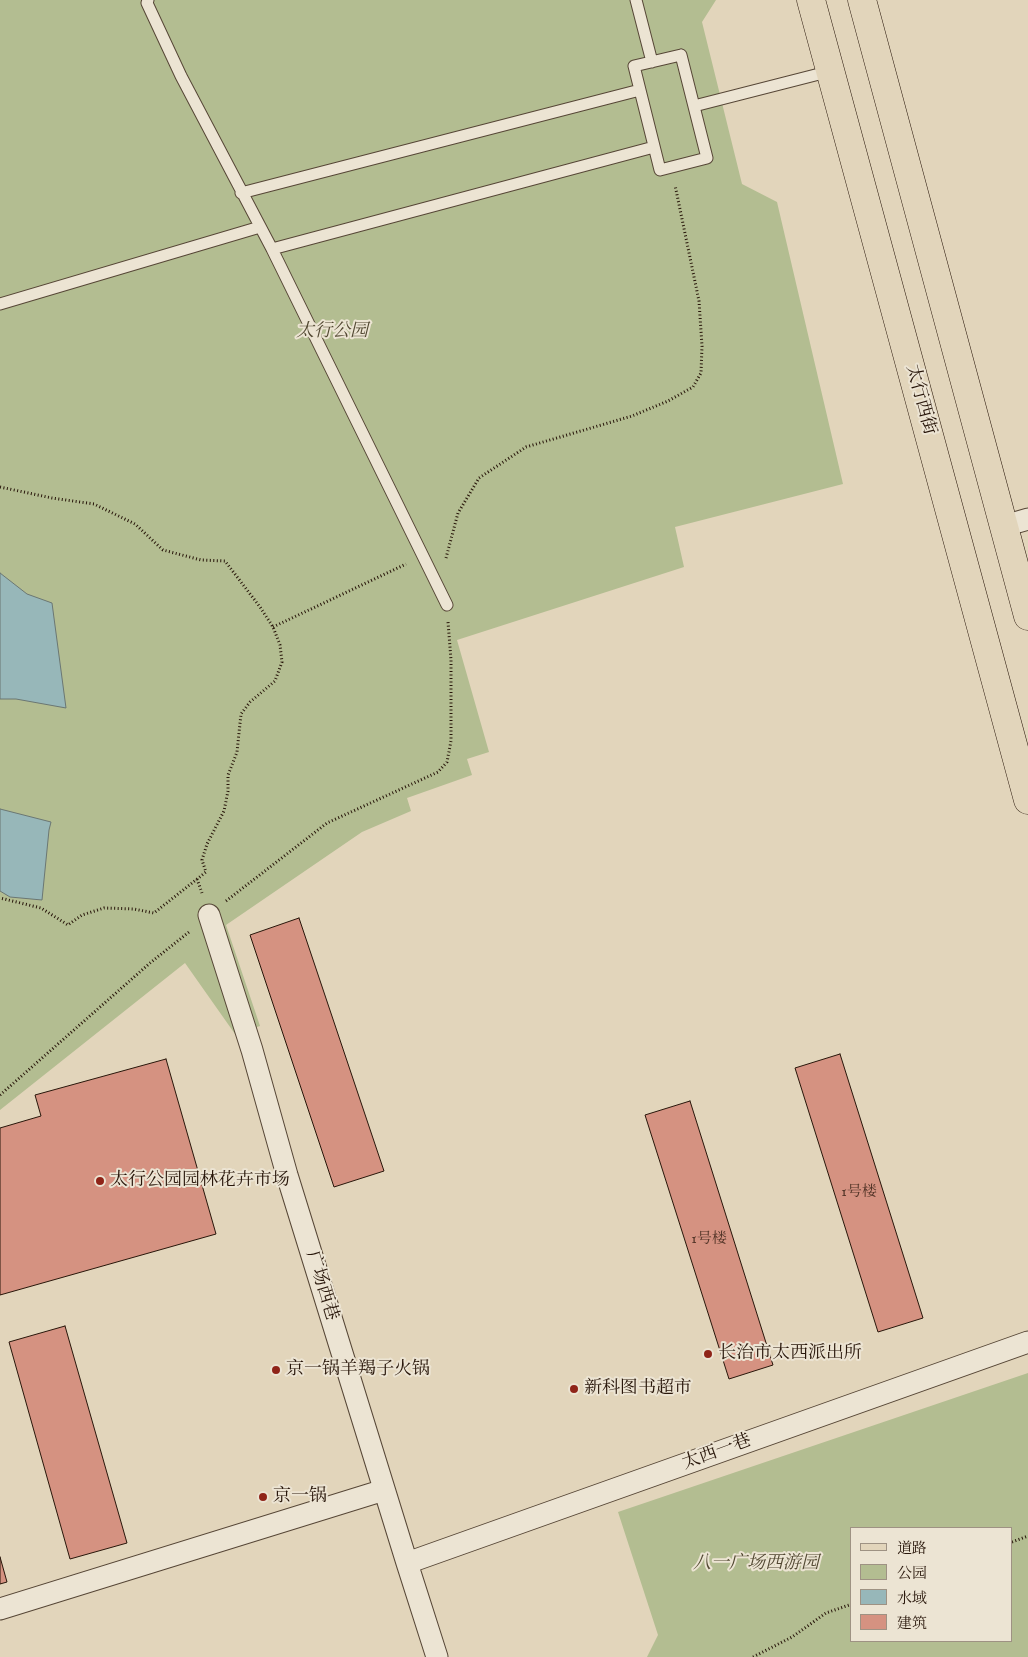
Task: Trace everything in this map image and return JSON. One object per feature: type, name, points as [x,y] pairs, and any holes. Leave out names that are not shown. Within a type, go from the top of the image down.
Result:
[{"type":"main road","name":"太行西街","points":[[811,0],[1028,800]]},
{"type":"main road","points":[[862,0],[1016,522],[1028,616]]},
{"type":"street","name":"广场西巷","points":[[209,915],[250,1043],[287,1176],[437,1657]]},
{"type":"street","name":"太西一巷","points":[[407,1563],[1028,1342]]},
{"type":"street","points":[[0,1609],[384,1490]]},
{"type":"lane","points":[[148,0],[147,3],[181,76],[272,249],[446,605]]},
{"type":"lane","points":[[636,0],[652,62]]},
{"type":"lane","points":[[682,55],[707,158],[660,170],[640,90],[634,66],[682,55]]},
{"type":"lane","points":[[694,106],[831,71]]},
{"type":"lane","points":[[241,193],[640,90]]},
{"type":"lane","points":[[272,249],[654,147]]},
{"type":"lane","points":[[0,304],[260,227]]},
{"type":"path","points":[[0,1095],[150,963],[257,875],[327,823],[438,772],[447,762],[451,741],[451,660],[446,605],[446,557],[458,513],[479,478],[526,447],[632,416],[668,401],[693,387],[701,373],[702,346],[699,301],[671,167]]},
{"type":"path","points":[[0,487],[52,498],[94,504],[135,524],[163,550],[201,560],[225,561],[273,627],[280,645],[282,662],[275,682],[250,702],[241,714],[237,752],[228,775],[228,790],[224,811],[207,844],[202,860],[206,872],[154,912],[104,908],[82,916],[68,925],[41,908],[0,898]]},
{"type":"path","points":[[273,627],[422,556]]},
{"type":"path","points":[[1013,1542],[1028,1536]]},
{"type":"path","points":[[753,1657],[792,1638],[826,1613],[850,1605]]},
{"type":"green space","name":"太行公园","points":[[0,0],[716,0],[702,22],[742,184],[777,202],[843,484],[675,527],[684,567],[457,640],[489,752],[467,759],[472,775],[407,798],[411,811],[362,832],[226,925],[260,1026],[235,1034],[185,963],[0,1110]]},
{"type":"green space","name":"八一广场西游园","points":[[1028,1373],[1028,1657],[647,1657],[658,1635],[618,1512]]},
{"type":"water","points":[[0,573],[27,594],[52,603],[66,708],[16,699],[0,699]]},
{"type":"water","points":[[0,809],[51,822],[42,900],[10,897],[0,891]]},
{"type":"building","points":[[299,918],[384,1171],[334,1187],[250,935]]},
{"type":"building","points":[[840,1054],[923,1318],[878,1332],[795,1068]]},
{"type":"building","name":"太行公园园林花卉市场","points":[[166,1059],[216,1234],[0,1295],[0,1128],[41,1116],[35,1095]]},
{"type":"building","points":[[690,1101],[773,1365],[729,1379],[645,1115]]},
{"type":"building","points":[[65,1326],[127,1543],[70,1559],[9,1342]]},
{"type":"building","points":[[0,1557],[7,1582],[0,1584]]},
{"type":"place","name":"太行公园园林花卉市场","points":[[100,1181]]},
{"type":"place","name":"长治市太西派出所","points":[[708,1354]]},
{"type":"place","name":"京一锅羊羯子火锅","points":[[276,1370]]},
{"type":"place","name":"新科图书超市","points":[[574,1389]]},
{"type":"place","name":"京一锅","points":[[263,1497]]}]
